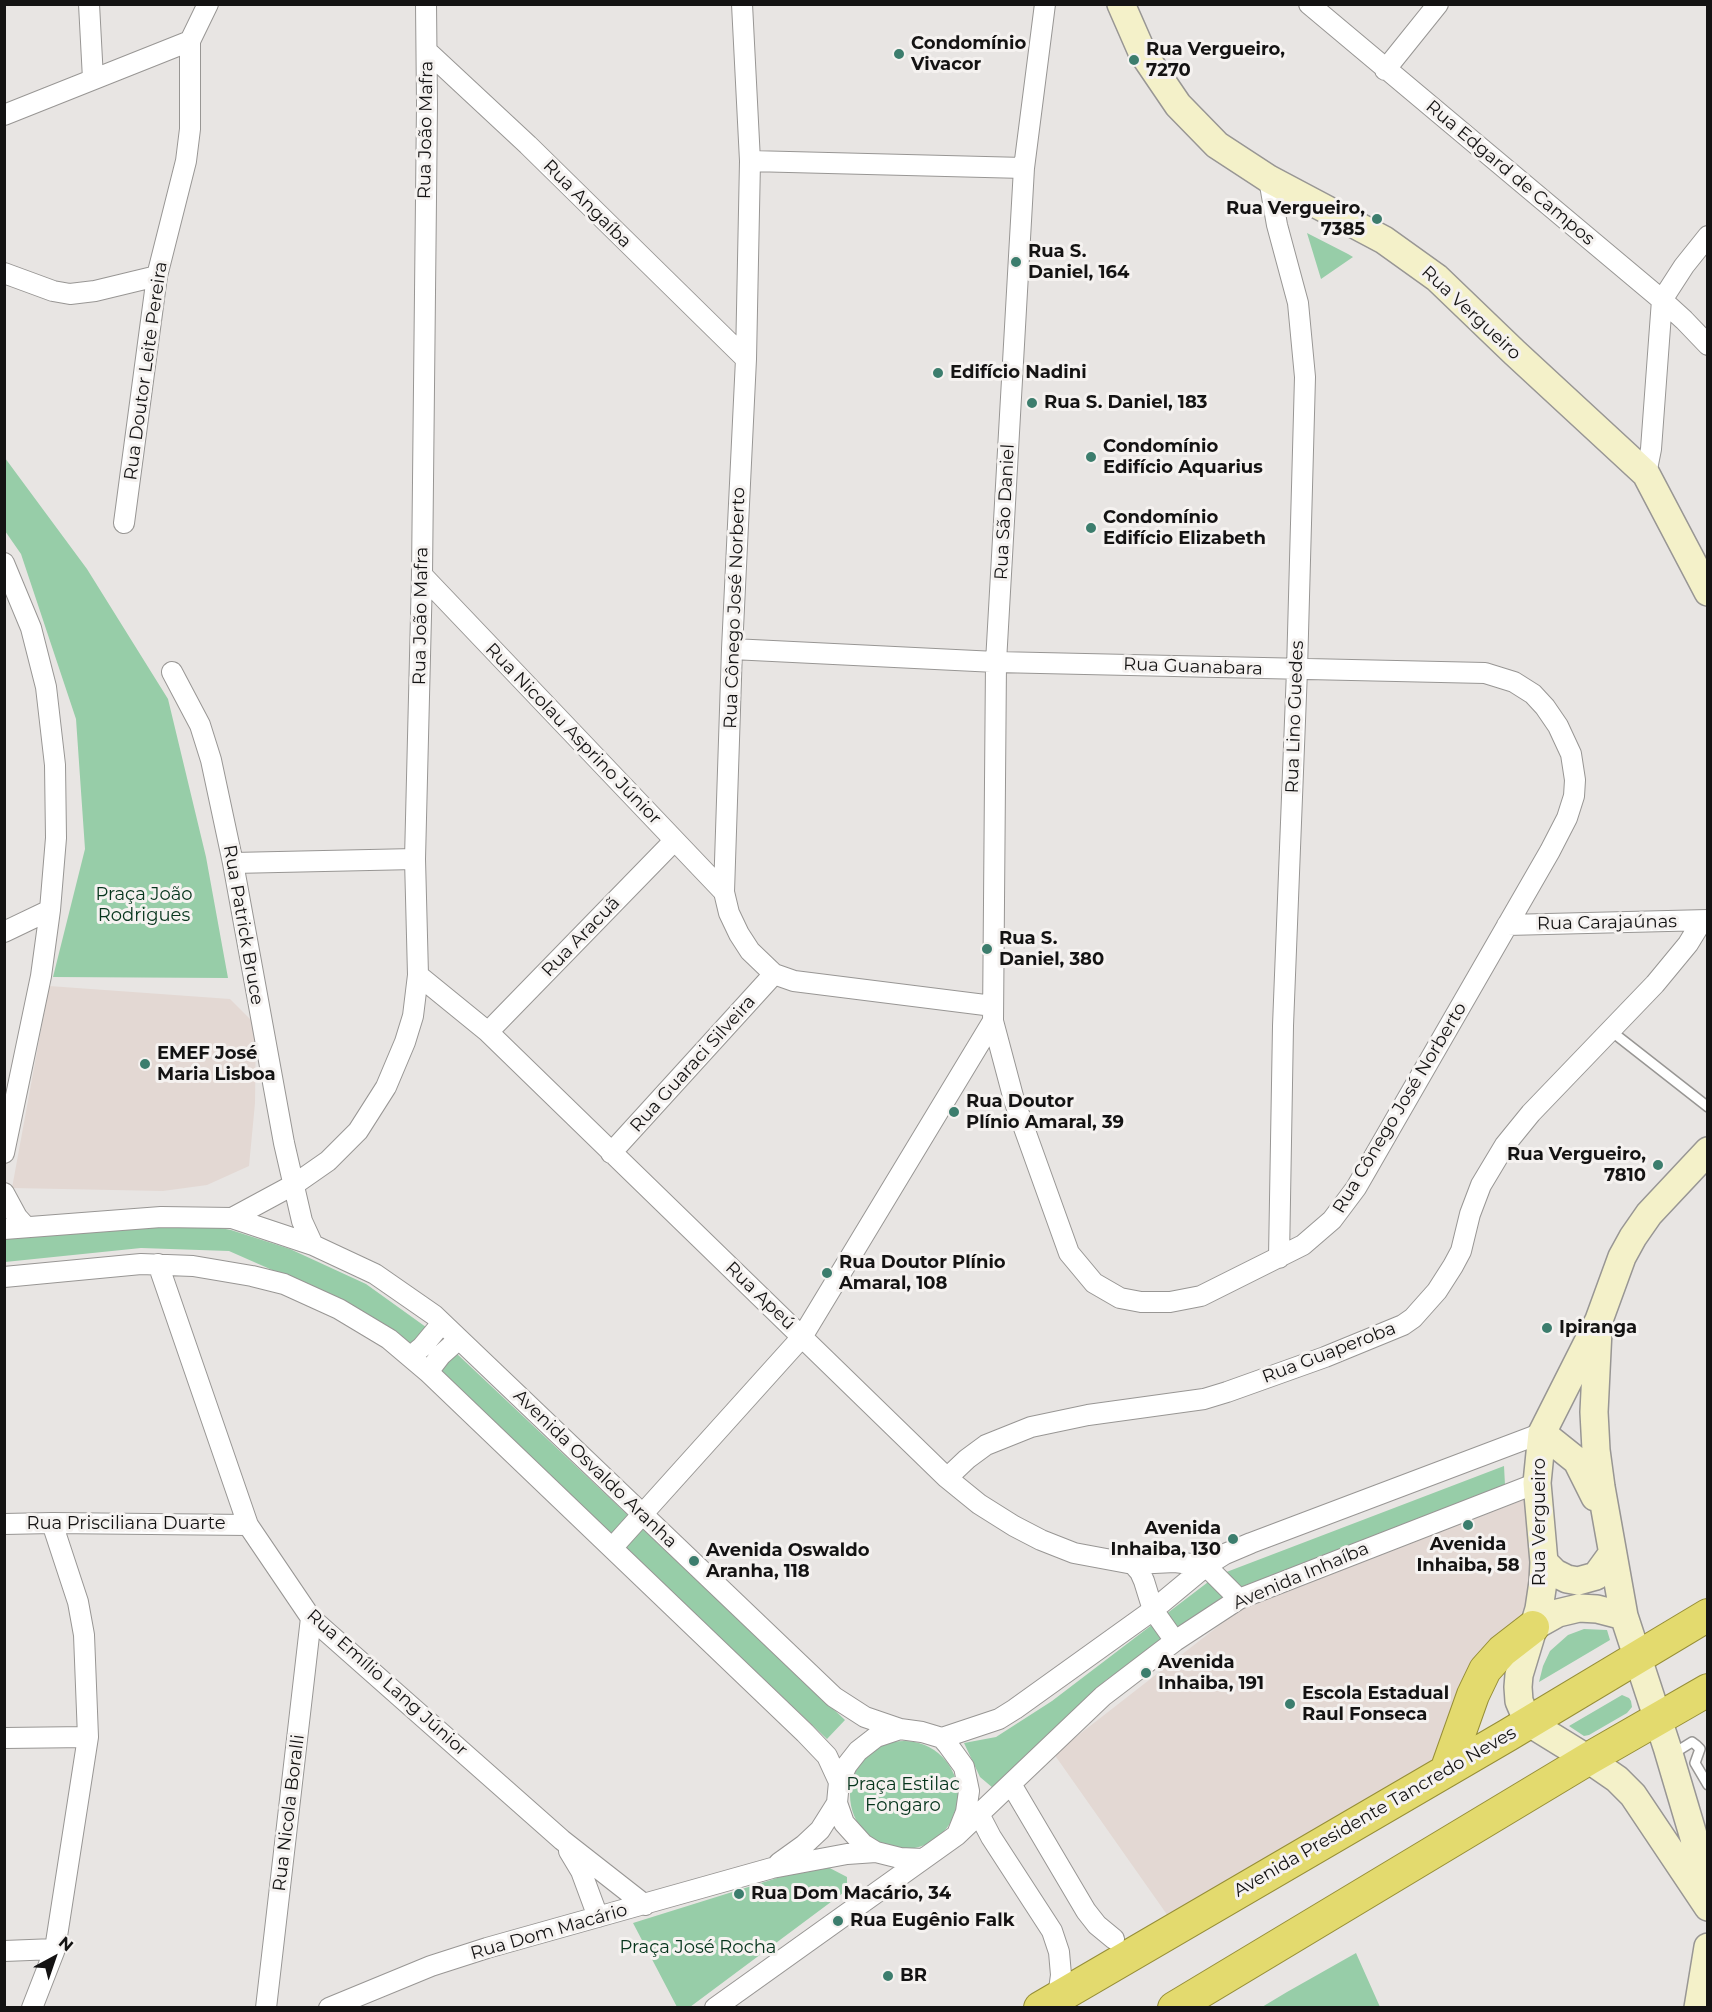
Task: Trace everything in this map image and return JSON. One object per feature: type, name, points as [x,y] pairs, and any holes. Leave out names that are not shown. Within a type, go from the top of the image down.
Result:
[{"type":"highway","name":"Avenida Presidente Tancredo Neves","points":[[1049,2002],[1446,1771],[1707,1615]]},
{"type":"highway","points":[[1446,1771],[1473,1695],[1485,1670],[1503,1651],[1533,1627]]},
{"type":"highway","points":[[1174,2007],[1707,1690]]},
{"type":"main road","name":"Rua Vergueiro","points":[[1121,4],[1142,52],[1179,105],[1217,145],[1269,179],[1384,240],[1437,278],[1646,474],[1707,592]]},
{"type":"main road","name":"Rua Vergueiro","points":[[1528,1722],[1520,1701],[1518,1687],[1519,1675],[1539,1609],[1544,1562],[1537,1483],[1542,1433],[1599,1320],[1622,1257],[1633,1237],[1649,1214],[1707,1151]]},
{"type":"main road","name":"Rua Vergueiro","points":[[1599,1320],[1594,1412],[1601,1487],[1610,1542],[1624,1616],[1694,1838],[1707,1902]]},
{"type":"main road","points":[[1542,1433],[1577,1461],[1590,1484],[1610,1542],[1596,1576],[1578,1581],[1562,1577],[1544,1562]]},
{"type":"main road","points":[[1533,1627],[1557,1613],[1579,1608],[1597,1609],[1624,1616]]},
{"type":"main road","points":[[1528,1722],[1588,1759],[1617,1779],[1634,1795],[1707,1907]]},
{"type":"main road","points":[[1698,2007],[1707,1947]]},
{"type":"street","points":[[88,4],[93,79]]},
{"type":"street","points":[[4,115],[190,41],[208,4]]},
{"type":"street","name":"Rua João Mafra","points":[[232,1218],[295,1184],[328,1161],[358,1131],[386,1087],[413,1016],[418,975],[415,859],[422,575],[426,4]]},
{"type":"street","name":"Rua Cônego José Norberto","points":[[741,4],[750,161],[746,359],[732,649],[724,892],[729,913],[750,951],[774,974],[795,981],[993,1014],[1014,1100],[1069,1253],[1094,1283],[1120,1298],[1141,1302],[1170,1302],[1201,1296],[1304,1245],[1320,1233],[1345,1205],[1507,925]]},
{"type":"street","name":"Rua São Daniel","points":[[993,1014],[996,662],[1024,168],[1045,4]]},
{"type":"street","name":"Rua Edgard de Campos","points":[[1309,4],[1662,300],[1707,345]]},
{"type":"street","points":[[1385,70],[1438,4]]},
{"type":"street","name":"Rua Doutor Leite Pereira","points":[[124,524],[157,276],[186,161],[190,129],[190,41]]},
{"type":"street","name":"Rua Angaíba","points":[[427,51],[528,145],[746,359]]},
{"type":"street","points":[[750,161],[1024,168]]},
{"type":"street","name":"Rua Lino Guedes","points":[[1269,179],[1277,225],[1298,303],[1305,377],[1297,670],[1282,1026],[1279,1258]]},
{"type":"street","points":[[1646,474],[1651,449],[1662,300],[1707,236]]},
{"type":"street","points":[[4,273],[53,291],[70,294],[95,291],[157,276]]},
{"type":"street","points":[[4,1153],[41,976],[50,910],[56,838],[55,765],[46,687],[31,628],[5,563]]},
{"type":"street","name":"Rua Nicolau Asprino Júnior","points":[[422,575],[724,892]]},
{"type":"street","name":"Rua Guanabara","points":[[732,649],[996,662],[1485,673],[1514,682],[1533,694],[1558,726],[1571,754],[1575,780],[1574,796],[1567,818],[1507,925]]},
{"type":"street","name":"Rua Patrick Bruce","points":[[172,672],[200,725],[211,760],[233,863],[282,1134],[295,1184]]},
{"type":"street","name":"Rua Aracuã","points":[[488,1032],[674,841]]},
{"type":"street","points":[[233,863],[415,859]]},
{"type":"street","points":[[4,932],[50,910]]},
{"type":"street","name":"Rua Carajaúnas","points":[[1507,925],[1705,920]]},
{"type":"street","name":"Rua Guaperoba","points":[[947,1478],[986,1445],[1031,1427],[1088,1415],[1203,1399],[1325,1357],[1408,1321],[1437,1291],[1453,1266],[1461,1251],[1470,1214],[1481,1185],[1505,1145],[1531,1113],[1611,1031],[1677,958],[1705,920]]},
{"type":"street","name":"Rua Guaraci Silveira","points":[[611,1153],[774,974]]},
{"type":"street","name":"Rua Apeú","points":[[418,975],[488,1032],[947,1478],[979,1504],[1041,1540],[1074,1553],[1133,1564],[1175,1562],[1206,1566]]},
{"type":"street","points":[[612,1548],[802,1337],[993,1014]]},
{"type":"street","points":[[295,1184],[303,1221],[313,1245]]},
{"type":"street","points":[[4,1193],[16,1217],[27,1227]]},
{"type":"street","points":[[4,1229],[161,1217],[232,1218]]},
{"type":"street","name":"Avenida Osvaldo Aranha","points":[[232,1218],[313,1245],[375,1274],[425,1308],[834,1697],[865,1717],[900,1729]]},
{"type":"street","points":[[4,1277],[158,1264],[193,1266],[284,1284],[339,1309],[389,1339],[428,1372],[805,1733],[827,1756],[839,1782]]},
{"type":"street","name":"Rua Emílio Lang Júnior","points":[[158,1264],[248,1525],[312,1618],[562,1840],[645,1905]]},
{"type":"street","points":[[410,1358],[442,1323]]},
{"type":"street","points":[[428,1372],[441,1354],[459,1339]]},
{"type":"street","points":[[923,1859],[900,1858],[876,1852],[863,1844],[844,1823],[837,1803],[839,1782],[858,1751],[876,1737],[900,1729],[942,1738],[999,1719],[1153,1610],[1206,1566],[1225,1554],[1542,1433]]},
{"type":"street","name":"Avenida Inhaíba","points":[[957,1835],[1103,1696],[1175,1641],[1239,1599],[1537,1483]]},
{"type":"street","points":[[32,2007],[56,1949],[88,1737],[84,1635],[78,1602],[52,1522]]},
{"type":"street","name":"Rua Prisciliana Duarte","points":[[4,1524],[52,1522],[248,1525]]},
{"type":"street","points":[[1133,1564],[1144,1581],[1153,1610],[1175,1641]]},
{"type":"street","points":[[1206,1566],[1239,1599]]},
{"type":"street","name":"Rua Nicola Boralli","points":[[266,2007],[312,1618]]},
{"type":"street","points":[[4,1737],[88,1737]]},
{"type":"street","points":[[715,2007],[957,1835],[966,1812],[969,1791],[964,1767],[942,1738]]},
{"type":"street","points":[[1011,1784],[1086,1911],[1097,1925],[1114,1939]]},
{"type":"street","name":"Rua Dom Macário","points":[[772,1868],[804,1845],[820,1830],[837,1803]]},
{"type":"street","points":[[979,1814],[991,1837],[1052,1931],[1059,1952],[1061,1975],[1049,2002]]},
{"type":"street","name":"Rua Emílio Lang Júnior","points":[[562,1840],[581,1871],[598,1917]]},
{"type":"street","name":"Rua Dom Macário","points":[[329,2007],[431,1966],[487,1948],[772,1868],[838,1856],[876,1852]]},
{"type":"street","points":[[4,1951],[56,1949]]},
{"type":"lane","points":[[1611,1031],[1707,1107]]},
{"type":"lane","points":[[1669,1756],[1692,1742],[1696,1745],[1700,1749],[1695,1763],[1707,1785]]},
{"type":"shaded area","name":"EMEF José Maria Lisboa","points":[[49,986],[230,999],[256,1025],[255,1103],[249,1166],[207,1185],[163,1191],[12,1188]]},
{"type":"shaded area","name":"Escola Estadual Raul Fonseca","points":[[1528,1498],[1534,1561],[1529,1614],[1438,1761],[1168,1916],[1054,1754],[1239,1610]]},
{"type":"green space","points":[[1307,233],[1348,254],[1353,257],[1321,279]]},
{"type":"green space","name":"Praça João Rodrigues","points":[[5,458],[87,569],[168,699],[206,857],[228,978],[53,977],[85,849],[76,719],[21,554],[5,531]]},
{"type":"green space","points":[[183,1221],[231,1230],[290,1249],[366,1284],[437,1335],[845,1720],[827,1739],[420,1353],[394,1332],[354,1306],[229,1251],[141,1248],[5,1262],[5,1236]]},
{"type":"green space","points":[[1504,1466],[1505,1485],[1244,1586],[1106,1680],[993,1788],[980,1777],[964,1743],[996,1737],[1052,1701],[1216,1576]]},
{"type":"green space","points":[[1584,1629],[1607,1630],[1610,1640],[1539,1682],[1550,1651],[1568,1635]]},
{"type":"green space","points":[[1622,1695],[1631,1701],[1632,1707],[1627,1713],[1589,1735],[1584,1736],[1569,1726]]},
{"type":"green space","name":"Praça Estilac Fongaro","points":[[904,1741],[925,1745],[942,1757],[954,1774],[958,1795],[954,1816],[942,1833],[925,1845],[904,1849],[883,1845],[866,1833],[854,1816],[850,1795],[854,1774],[866,1757],[883,1745]]},
{"type":"green space","name":"Praça José Rocha","points":[[822,1864],[847,1877],[847,1890],[690,2007],[677,2007],[633,1923]]},
{"type":"green space","points":[[1356,1953],[1380,2007],[1262,2007],[1287,1992]]},
{"type":"place","name":"Condomínio Vivacor","points":[[899,54]]},
{"type":"place","name":"Rua Vergueiro, 7270","points":[[1134,60]]},
{"type":"place","name":"Rua Vergueiro, 7385","points":[[1377,219]]},
{"type":"place","name":"Rua S. Daniel, 164","points":[[1016,262]]},
{"type":"place","name":"Edifício Nadini","points":[[938,373]]},
{"type":"place","name":"Rua S. Daniel, 183","points":[[1032,403]]},
{"type":"place","name":"Condomínio Edifício Aquarius","points":[[1091,457]]},
{"type":"place","name":"Condomínio Edifício Elizabeth","points":[[1091,528]]},
{"type":"place","name":"Rua S. Daniel, 380","points":[[987,949]]},
{"type":"place","name":"EMEF José Maria Lisboa","points":[[145,1064]]},
{"type":"place","name":"Rua Doutor Plínio Amaral, 39","points":[[954,1112]]},
{"type":"place","name":"Rua Vergueiro, 7810","points":[[1658,1165]]},
{"type":"place","name":"Rua Doutor Plínio Amaral, 108","points":[[827,1273]]},
{"type":"place","name":"Ipiranga","points":[[1547,1328]]},
{"type":"place","name":"Avenida Inhaiba, 58","points":[[1468,1525]]},
{"type":"place","name":"Avenida Inhaiba, 130","points":[[1233,1539]]},
{"type":"place","name":"Avenida Oswaldo Aranha, 118","points":[[694,1561]]},
{"type":"place","name":"Avenida Inhaiba, 191","points":[[1146,1673]]},
{"type":"place","name":"Escola Estadual Raul Fonseca","points":[[1290,1704]]},
{"type":"place","name":"Rua Dom Macário, 34","points":[[739,1894]]},
{"type":"place","name":"Rua Eugênio Falk","points":[[838,1921]]},
{"type":"place","name":"BR","points":[[888,1976]]}]
